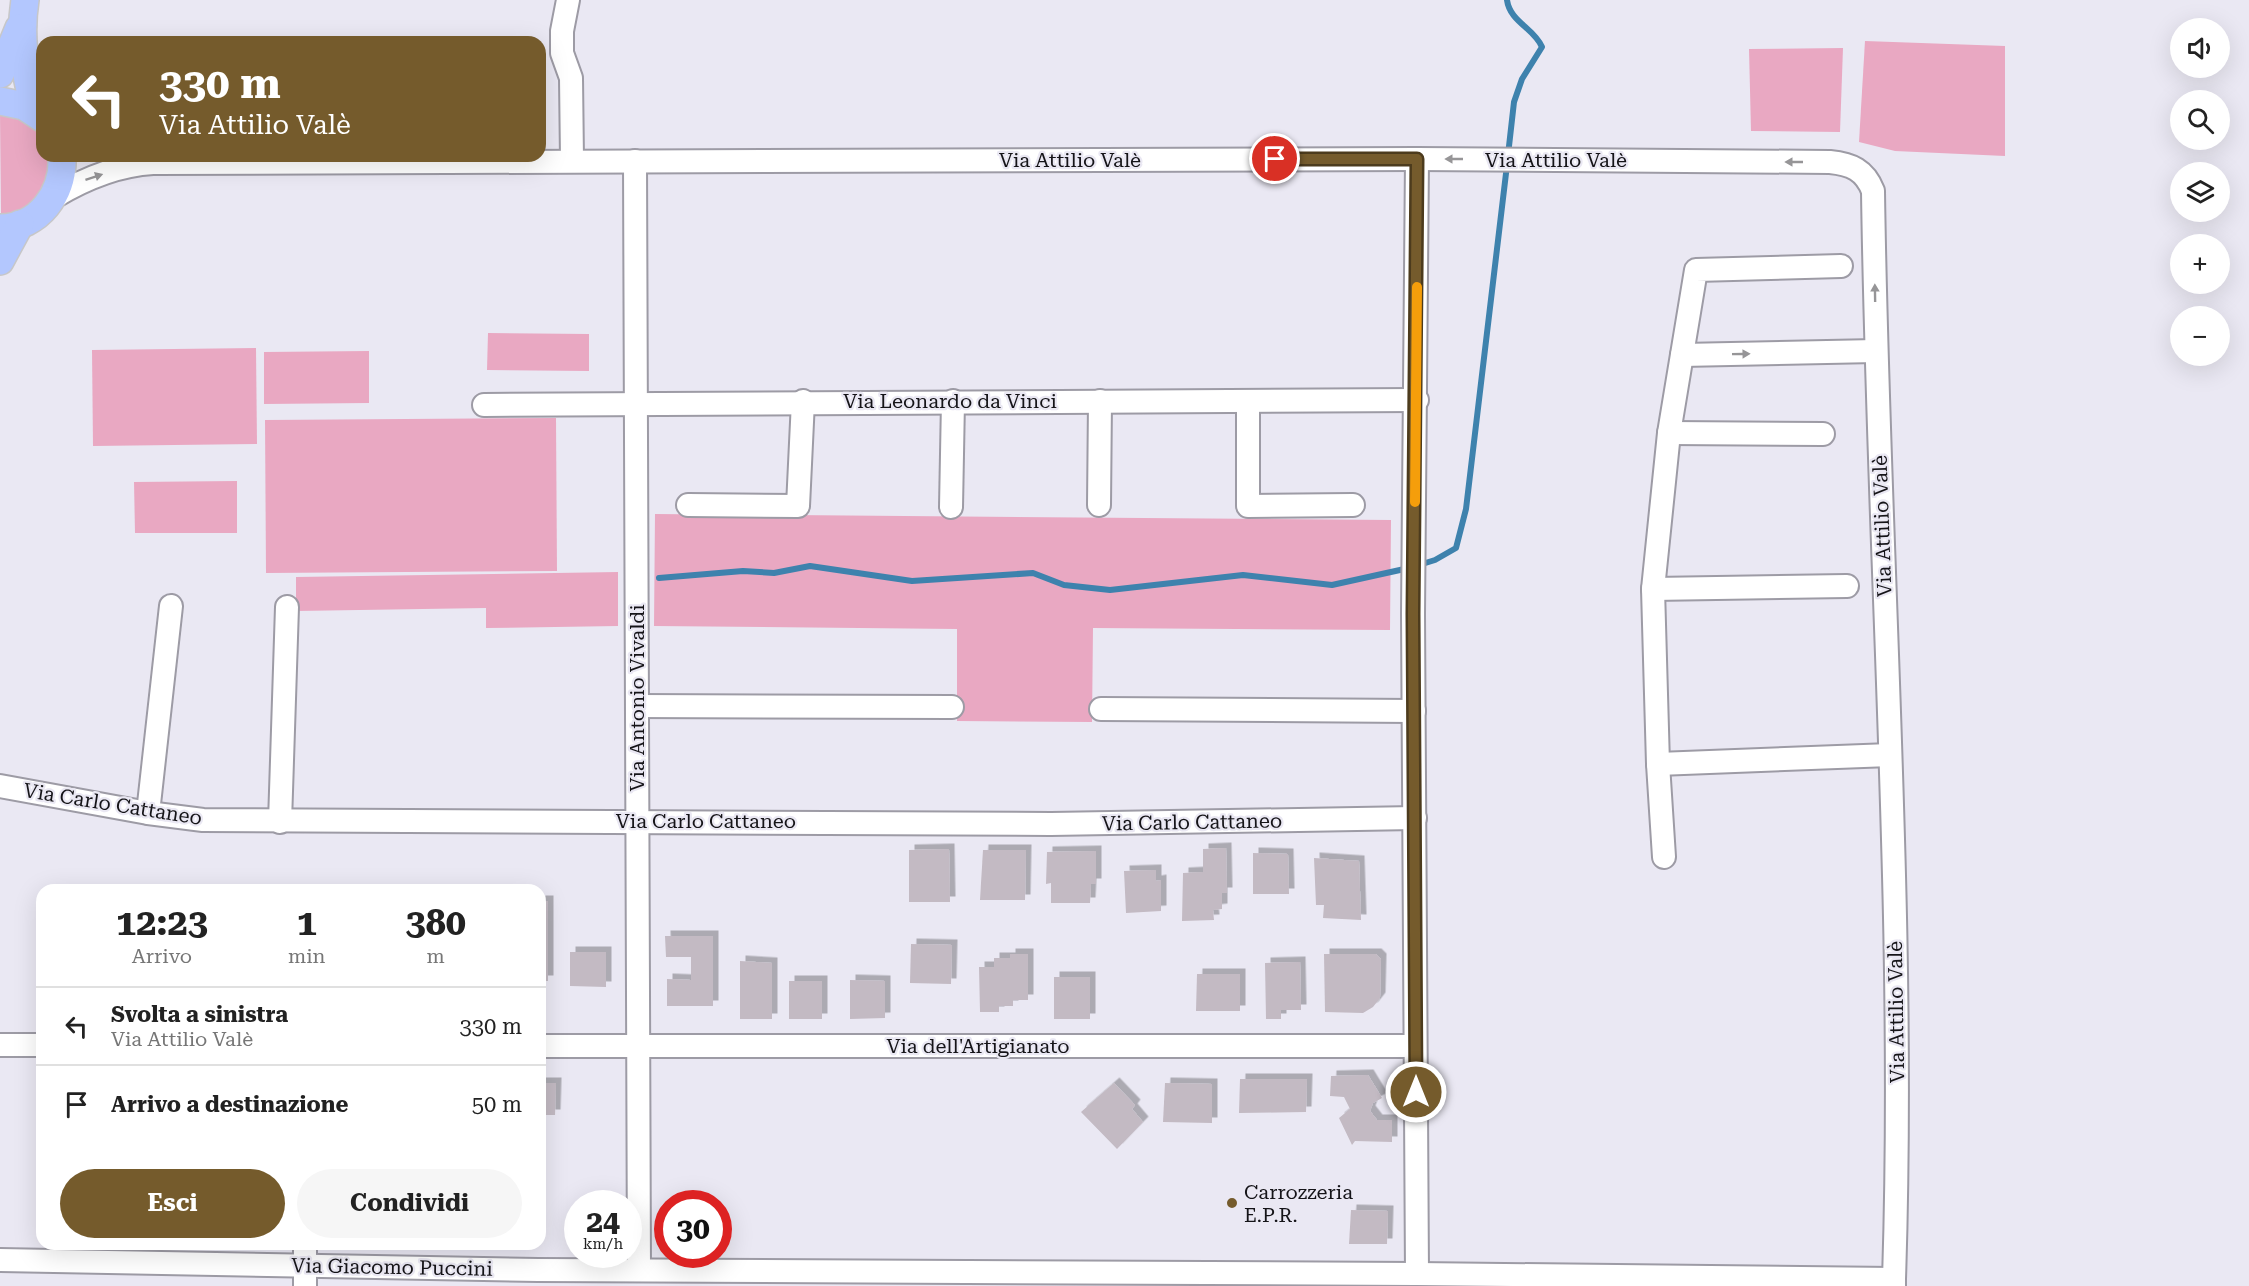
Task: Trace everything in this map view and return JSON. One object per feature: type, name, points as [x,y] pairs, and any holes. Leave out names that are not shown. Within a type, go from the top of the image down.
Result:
[{"type":"main road","points":[[0,74],[23,11]]},
{"type":"main road","points":[[23,11],[26,78],[36,106]]},
{"type":"main road","points":[[0,101],[24,106],[36,113]]},
{"type":"main road","points":[[0,261],[10,226],[35,217],[54,197],[60,183],[62,162]]},
{"type":"street","points":[[568,0],[562,32],[562,53],[571,78],[572,160]]},
{"type":"street","points":[[1417,159],[1417,400],[1413,587],[1417,1274]]},
{"type":"street","name":"Via Attilio Valè","points":[[546,160],[1522,159],[1830,162],[1856,168],[1867,177],[1874,191],[1876,351],[1890,755],[1898,1184],[1894,1283]]},
{"type":"street","name":"Via Antonio Vivaldi","points":[[636,161],[639,1270]]},
{"type":"street","name":"Via Attilio Valè","points":[[130,162],[136,164]]},
{"type":"street","name":"Via Attilio Valè","points":[[54,197],[86,179],[136,164],[354,162]]},
{"type":"street","points":[[1664,857],[1658,764],[1653,589],[1669,433],[1696,270],[1841,266]]},
{"type":"street","points":[[1682,355],[1876,351]]},
{"type":"street","points":[[1099,505],[1100,400]]},
{"type":"street","name":"Via Leonardo da Vinci","points":[[484,405],[803,401],[1417,400]]},
{"type":"street","points":[[688,505],[798,506],[803,401]]},
{"type":"street","points":[[951,507],[952,401]]},
{"type":"street","points":[[1248,401],[1248,506],[1353,505]]},
{"type":"street","points":[[1669,433],[1823,434]]},
{"type":"street","points":[[1653,589],[1847,586]]},
{"type":"street","points":[[148,813],[171,606]]},
{"type":"street","points":[[280,822],[287,607]]},
{"type":"street","points":[[637,706],[952,707]]},
{"type":"street","points":[[1101,710],[1414,711]]},
{"type":"street","points":[[1658,764],[1890,755]]},
{"type":"street","name":"Via Carlo Cattaneo","points":[[0,786],[148,813],[202,820],[280,822],[637,820],[1051,824],[1415,818]]},
{"type":"street","points":[[0,1046],[36,1046]]},
{"type":"street","name":"Via dell'Artigianato","points":[[546,1046],[1415,1046]]},
{"type":"street","name":"Via Giacomo Puccini","points":[[0,1260],[639,1270],[738,1278],[1332,1280],[1417,1274],[1523,1281],[1894,1283]]},
{"type":"shaded area","points":[[1865,41],[2005,46],[2005,156],[1895,151],[1859,142]]},
{"type":"shaded area","points":[[1843,48],[1840,132],[1751,131],[1749,49]]},
{"type":"shaded area","points":[[0,113],[28,120],[36,128],[36,162],[51,162],[50,178],[36,200],[16,211],[1,215]]},
{"type":"shaded area","points":[[488,333],[589,334],[589,371],[487,370]]},
{"type":"shaded area","points":[[256,348],[257,444],[93,446],[92,350]]},
{"type":"shaded area","points":[[369,351],[369,403],[264,404],[264,352]]},
{"type":"shaded area","points":[[556,418],[557,571],[266,573],[265,420]]},
{"type":"shaded area","points":[[237,481],[237,533],[135,533],[134,482]]},
{"type":"shaded area","points":[[655,514],[1391,520],[1390,630],[1093,628],[1092,722],[957,721],[957,629],[654,626]]},
{"type":"shaded area","points":[[618,572],[618,626],[486,628],[486,608],[296,611],[296,577]]},
{"type":"building","points":[[1226,848],[1227,893],[1222,893],[1222,909],[1213,910],[1214,920],[1182,921],[1183,873],[1203,872],[1203,849]]},
{"type":"building","points":[[949,849],[950,902],[909,902],[909,850]]},
{"type":"building","points":[[983,850],[1026,850],[1025,900],[980,900]]},
{"type":"building","points":[[1096,851],[1096,884],[1091,884],[1090,903],[1051,903],[1051,883],[1046,884],[1047,852]]},
{"type":"building","points":[[1253,853],[1288,854],[1289,894],[1253,894]]},
{"type":"building","points":[[1314,858],[1359,861],[1361,920],[1323,918],[1324,905],[1316,905]]},
{"type":"building","points":[[1156,870],[1156,881],[1161,880],[1161,911],[1126,913],[1124,871]]},
{"type":"building","points":[[546,901],[548,901],[548,981],[546,981]]},
{"type":"building","points":[[665,936],[713,936],[713,1006],[667,1006],[667,979],[691,980],[691,957],[666,957]]},
{"type":"building","points":[[911,944],[952,945],[951,984],[910,983]]},
{"type":"building","points":[[570,952],[606,952],[606,987],[570,986]]},
{"type":"building","points":[[1010,954],[1028,954],[1028,1000],[1013,1000],[1013,1006],[999,1006],[999,1012],[980,1012],[979,967],[994,967],[994,958],[1010,958]]},
{"type":"building","points":[[1324,954],[1376,954],[1381,959],[1380,998],[1373,1007],[1363,1013],[1325,1012]]},
{"type":"building","points":[[740,961],[772,963],[772,1019],[740,1019]]},
{"type":"building","points":[[1300,962],[1301,1010],[1281,1010],[1281,1019],[1266,1019],[1265,963]]},
{"type":"building","points":[[1197,974],[1240,974],[1240,1011],[1196,1011]]},
{"type":"building","points":[[1054,977],[1090,977],[1090,1019],[1054,1019]]},
{"type":"building","points":[[850,980],[885,981],[885,1018],[850,1019]]},
{"type":"building","points":[[789,981],[822,981],[822,1019],[789,1019]]},
{"type":"building","points":[[1368,1075],[1382,1098],[1373,1103],[1370,1111],[1377,1120],[1392,1120],[1392,1142],[1355,1141],[1352,1145],[1339,1118],[1350,1109],[1344,1097],[1330,1096],[1331,1076]]},
{"type":"building","points":[[1240,1079],[1307,1079],[1306,1112],[1239,1113]]},
{"type":"building","points":[[546,1083],[556,1083],[555,1115],[546,1115]]},
{"type":"building","points":[[1114,1083],[1135,1105],[1132,1109],[1143,1122],[1117,1149],[1081,1112]]},
{"type":"building","points":[[1165,1083],[1212,1084],[1212,1123],[1163,1122]]},
{"type":"building","points":[[1351,1210],[1388,1211],[1387,1244],[1349,1244]]},
{"type":"waterway","points":[[1507,0],[1517,20],[1534,35],[1542,47],[1522,79],[1514,102],[1508,155]]},
{"type":"waterway","points":[[1419,565],[1435,560],[1456,548],[1466,509],[1507,165]]},
{"type":"waterway","points":[[659,578],[743,571],[774,573],[810,566],[912,581],[1033,573],[1064,585],[1110,590],[1243,575],[1332,585],[1409,568]]},
{"type":"slow traffic","points":[[1415,502],[1417,287]]},
{"type":"place","name":"Carrozzeria E.P.R.","points":[[1232,1203]]},
{"type":"route","points":[[1275,159],[1417,159],[1417,400],[1413,614],[1416,1092]]}]
